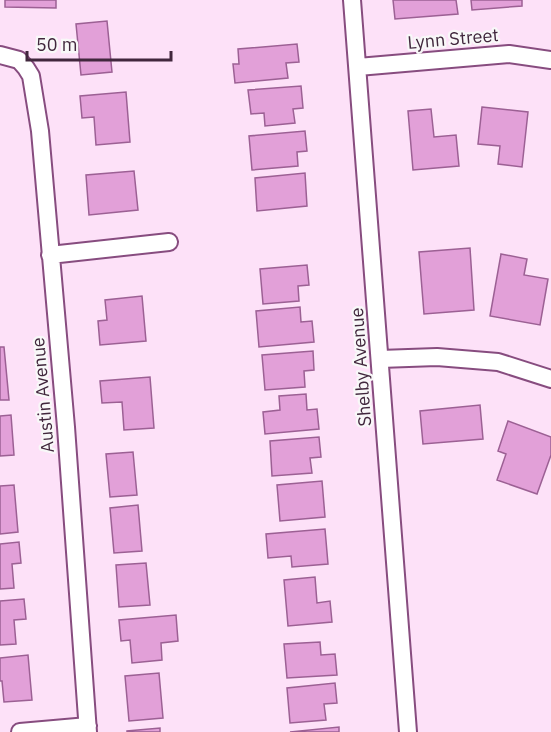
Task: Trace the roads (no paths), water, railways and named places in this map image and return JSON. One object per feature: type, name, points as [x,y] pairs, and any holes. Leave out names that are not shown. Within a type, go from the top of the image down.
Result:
[{"type":"street","name":"Shelby Avenue","points":[[352,0],[408,732]]},
{"type":"street","name":"Lynn Street","points":[[358,67],[509,54],[551,60]]},
{"type":"street","name":"Austin Avenue","points":[[0,55],[19,60],[31,76],[40,131],[66,427],[88,729]]},
{"type":"street","points":[[50,255],[169,242]]},
{"type":"street","points":[[380,359],[437,357],[498,362],[551,379]]},
{"type":"street","points":[[20,732],[88,729]]}]
